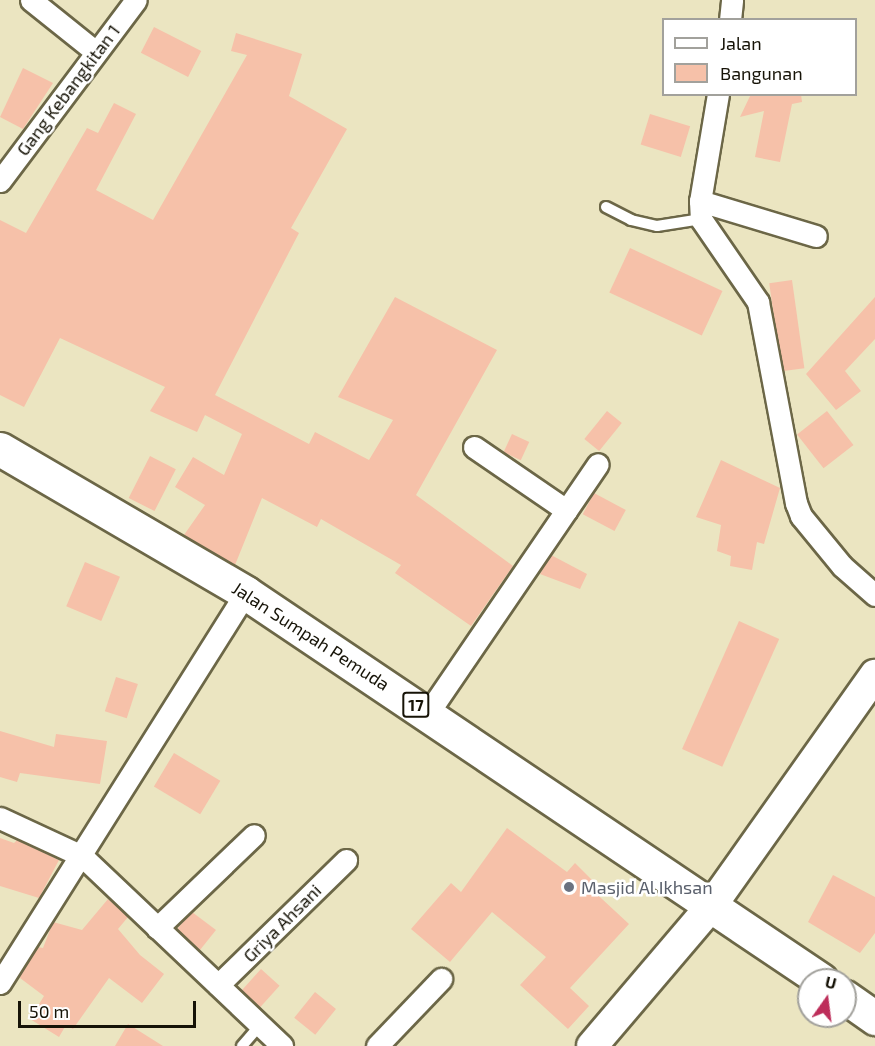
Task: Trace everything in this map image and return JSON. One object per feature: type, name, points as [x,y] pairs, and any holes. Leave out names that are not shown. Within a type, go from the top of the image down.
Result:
[{"type":"highway","name":"Jalan Sumpah Pemuda","points":[[0,449],[246,593],[428,713],[804,968]]},
{"type":"highway","points":[[857,1005],[875,1017]]},
{"type":"main road","points":[[597,1044],[712,905],[796,782],[875,675]]},
{"type":"street","points":[[31,0],[96,52]]},
{"type":"street","name":"Gang Kebangkitan 1","points":[[0,181],[136,0]]},
{"type":"street","points":[[729,18],[732,0]]},
{"type":"street","points":[[718,96],[700,210],[758,302],[798,510],[842,566],[875,595]]},
{"type":"street","points":[[700,210],[816,236]]},
{"type":"street","points":[[474,447],[566,510]]},
{"type":"street","points":[[428,713],[598,464]]},
{"type":"street","points":[[0,983],[246,593]]},
{"type":"street","points":[[0,818],[82,856],[282,1046]]},
{"type":"street","points":[[158,928],[254,835]]},
{"type":"street","name":"Griya Ahsani","points":[[218,985],[346,860]]},
{"type":"street","points":[[377,1046],[441,980]]},
{"type":"lane","points":[[606,207],[631,220],[657,226],[700,210]]},
{"type":"lane","points":[[243,1046],[260,1025]]},
{"type":"building","points":[[154,27],[201,51],[188,77],[141,53]]},
{"type":"building","points":[[236,33],[302,54],[289,96],[347,129],[291,228],[299,233],[215,395],[309,444],[315,432],[369,460],[393,420],[338,397],[395,297],[497,350],[416,495],[513,566],[471,626],[395,573],[401,565],[321,519],[317,527],[262,498],[235,565],[184,535],[205,505],[175,487],[193,457],[224,475],[242,434],[205,415],[197,432],[150,411],[165,387],[60,338],[24,407],[0,395],[0,220],[26,233],[87,128],[98,133],[114,103],[136,114],[96,190],[153,220],[247,55],[231,51]]},
{"type":"building","points":[[23,68],[53,83],[23,129],[0,117]]},
{"type":"building","points":[[750,96],[801,96],[802,102],[792,104],[780,162],[755,157],[764,111],[740,117]]},
{"type":"building","points":[[650,114],[690,126],[681,157],[641,145]]},
{"type":"building","points":[[630,248],[722,291],[702,336],[609,292]]},
{"type":"building","points":[[792,280],[804,368],[782,371],[769,283]]},
{"type":"building","points":[[875,297],[875,339],[845,371],[861,391],[836,410],[806,374]]},
{"type":"building","points":[[607,411],[622,423],[599,451],[584,439]]},
{"type":"building","points":[[827,411],[853,445],[824,468],[797,434]]},
{"type":"building","points":[[512,434],[529,442],[521,460],[504,452]]},
{"type":"building","points":[[150,456],[176,469],[155,511],[129,498]]},
{"type":"building","points":[[721,460],[780,488],[764,544],[757,542],[752,570],[730,566],[731,556],[717,551],[721,525],[696,517]]},
{"type":"building","points":[[594,493],[626,510],[615,531],[583,514]]},
{"type":"building","points":[[551,555],[587,574],[580,589],[540,574]]},
{"type":"building","points":[[85,562],[120,577],[101,621],[66,606]]},
{"type":"building","points":[[739,621],[779,639],[722,767],[682,749]]},
{"type":"building","points":[[116,677],[138,684],[127,718],[105,711]]},
{"type":"building","points":[[0,731],[54,747],[56,734],[107,741],[100,784],[20,773],[17,782],[0,777]]},
{"type":"building","points":[[174,753],[220,781],[200,814],[154,786]]},
{"type":"building","points":[[507,828],[567,872],[575,863],[593,881],[588,886],[629,924],[570,988],[589,1006],[568,1029],[520,985],[546,957],[492,912],[450,962],[411,929],[451,883],[461,892]]},
{"type":"building","points":[[0,838],[14,843],[17,840],[59,860],[39,898],[0,886]]},
{"type":"building","points":[[833,875],[875,897],[875,933],[860,953],[808,922]]},
{"type":"building","points":[[108,899],[128,917],[118,929],[140,955],[164,974],[142,1003],[109,978],[73,1029],[66,1025],[59,1037],[30,1019],[44,996],[20,978],[21,973],[38,947],[43,948],[53,922],[82,930]]},
{"type":"building","points":[[192,912],[216,930],[200,950],[177,929]]},
{"type":"building","points":[[261,969],[280,986],[260,1007],[242,991]]},
{"type":"building","points":[[315,992],[336,1009],[315,1035],[294,1018]]},
{"type":"building","points":[[128,1024],[163,1046],[115,1046]]},
{"type":"place","name":"Masjid Al Ikhsan","points":[[569,887]]}]
